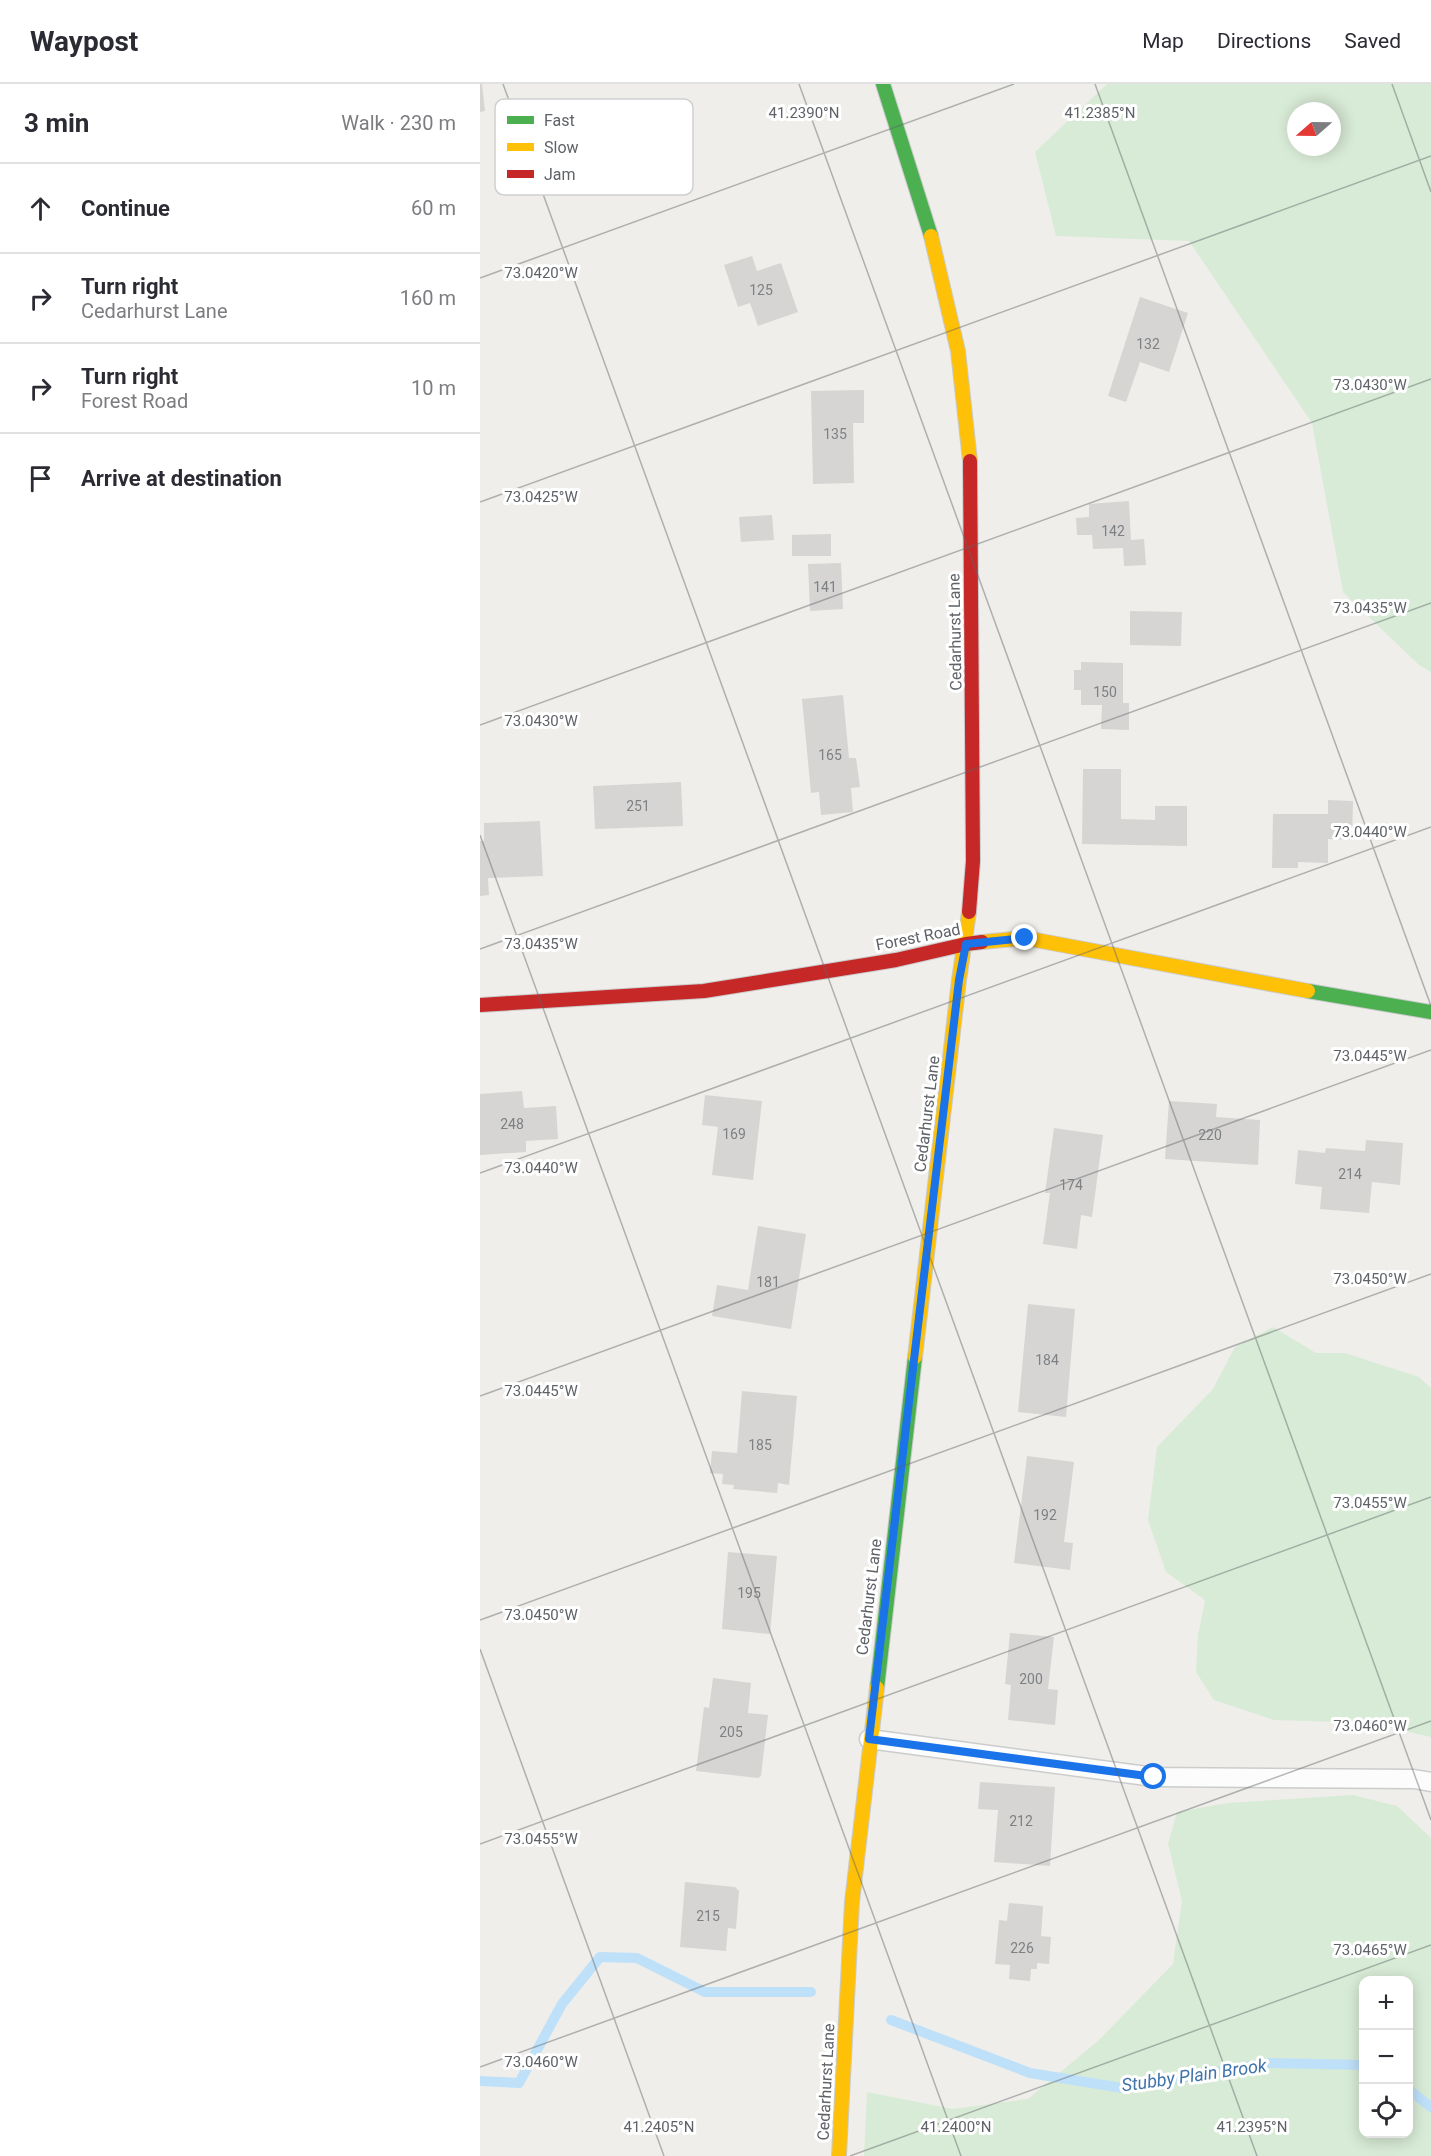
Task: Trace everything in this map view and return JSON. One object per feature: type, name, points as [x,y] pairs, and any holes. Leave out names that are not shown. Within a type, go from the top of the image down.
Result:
[{"type":"street","name":"Cedarhurst Lane","points":[[839,2156],[852,1902],[869,1739],[959,980],[966,944],[973,861],[970,462],[958,351],[934,246],[883,84]]},
{"type":"street","name":"Forest Road","points":[[480,1005],[704,991],[896,960],[966,944],[1025,938],[1264,984],[1431,1011]]},
{"type":"lane","points":[[869,1739],[1154,1777],[1414,1779],[1431,1782]]},
{"type":"green space","points":[[1107,84],[1431,84],[1431,672],[1419,665],[1343,592],[1312,423],[1189,241],[1056,236],[1035,152]]},
{"type":"green space","points":[[1273,1327],[1316,1353],[1345,1353],[1419,1377],[1431,1388],[1431,1737],[1370,1723],[1274,1720],[1214,1700],[1196,1672],[1198,1635],[1205,1600],[1166,1572],[1148,1520],[1157,1447],[1213,1389],[1235,1347]]},
{"type":"green space","points":[[1353,1795],[1397,1806],[1431,1838],[1431,2156],[864,2156],[867,2092],[953,2109],[1028,2099],[1098,2041],[1173,1964],[1182,1901],[1168,1844],[1177,1812],[1227,1803]]},
{"type":"building","points":[[480,84],[482,84],[485,111],[480,112]]},
{"type":"building","points":[[752,256],[757,271],[781,263],[798,312],[758,326],[750,303],[738,307],[724,265]]},
{"type":"building","points":[[1140,297],[1188,313],[1169,372],[1140,362],[1126,402],[1108,396]]},
{"type":"building","points":[[864,390],[864,423],[853,423],[854,483],[813,484],[811,391]]},
{"type":"building","points":[[1129,501],[1131,540],[1144,539],[1146,565],[1124,566],[1123,548],[1093,549],[1092,535],[1077,535],[1076,518],[1089,517],[1089,504]]},
{"type":"building","points":[[772,515],[774,540],[741,542],[739,517]]},
{"type":"building","points":[[831,534],[831,556],[792,556],[792,535]]},
{"type":"building","points":[[841,563],[843,609],[810,611],[808,564]]},
{"type":"building","points":[[1130,611],[1182,612],[1181,646],[1130,645]]},
{"type":"building","points":[[1081,662],[1123,663],[1123,703],[1129,703],[1129,730],[1101,729],[1102,705],[1081,705],[1081,690],[1074,690],[1074,670],[1081,670]]},
{"type":"building","points":[[843,695],[849,758],[856,758],[860,787],[851,788],[853,812],[821,815],[819,792],[811,793],[802,699]]},
{"type":"building","points":[[1083,769],[1121,769],[1121,819],[1155,820],[1155,806],[1187,806],[1187,846],[1082,844]]},
{"type":"building","points":[[681,782],[683,826],[595,829],[593,786]]},
{"type":"building","points":[[1328,800],[1353,801],[1352,840],[1328,839],[1328,863],[1298,862],[1298,868],[1272,868],[1273,814],[1328,814]]},
{"type":"building","points":[[540,821],[543,876],[488,878],[489,895],[480,896],[480,841],[484,841],[484,823]]},
{"type":"building","points":[[522,1091],[524,1108],[556,1106],[558,1139],[526,1141],[526,1152],[480,1155],[480,1094]]},
{"type":"building","points":[[705,1095],[762,1101],[753,1180],[712,1175],[718,1127],[702,1125]]},
{"type":"building","points":[[1169,1101],[1217,1104],[1216,1117],[1260,1120],[1258,1165],[1165,1159]]},
{"type":"building","points":[[1054,1128],[1103,1135],[1092,1217],[1081,1215],[1077,1249],[1043,1244],[1050,1193],[1045,1193]]},
{"type":"building","points":[[1366,1140],[1403,1143],[1400,1185],[1372,1182],[1369,1213],[1320,1209],[1322,1187],[1295,1184],[1298,1150],[1325,1153],[1326,1148],[1365,1151]]},
{"type":"building","points":[[758,1226],[806,1234],[791,1329],[712,1316],[717,1285],[748,1290]]},
{"type":"building","points":[[1028,1304],[1075,1309],[1066,1417],[1018,1412]]},
{"type":"building","points":[[742,1391],[797,1396],[789,1485],[778,1483],[777,1493],[733,1489],[734,1485],[722,1484],[723,1474],[710,1473],[712,1451],[737,1453]]},
{"type":"building","points":[[1027,1456],[1074,1462],[1064,1542],[1073,1543],[1070,1570],[1014,1563]]},
{"type":"building","points":[[728,1552],[777,1556],[770,1634],[722,1629]]},
{"type":"building","points":[[1010,1633],[1054,1637],[1048,1689],[1058,1690],[1055,1725],[1008,1720],[1011,1685],[1005,1684]]},
{"type":"building","points":[[713,1678],[751,1683],[748,1713],[768,1715],[761,1776],[758,1778],[696,1771],[704,1707],[709,1708]]},
{"type":"building","points":[[980,1782],[1055,1787],[1050,1866],[994,1862],[998,1810],[978,1809]]},
{"type":"building","points":[[685,1882],[735,1887],[739,1891],[736,1929],[728,1928],[726,1951],[680,1947]]},
{"type":"building","points":[[1009,1903],[1043,1906],[1041,1936],[1051,1937],[1049,1964],[1037,1963],[1037,1969],[1031,1969],[1030,1981],[1009,1979],[1010,1965],[995,1964],[999,1920],[1007,1921]]},
{"type":"waterway","name":"Stubby Plain Brook","points":[[480,2081],[519,2083],[562,2004],[600,1957],[637,1958],[705,1992],[811,1992]]},
{"type":"waterway","name":"Stubby Plain Brook","points":[[891,2020],[1030,2073],[1122,2088],[1269,2063],[1359,2065]]},
{"type":"waterway","name":"Stubby Plain Brook","points":[[1413,2093],[1431,2107]]},
{"type":"traffic: fast","points":[[883,84],[931,236]]},
{"type":"traffic: fast","points":[[1308,991],[1431,1012]]},
{"type":"traffic: fast","points":[[877,1688],[915,1357]]},
{"type":"traffic: slow","points":[[931,236],[958,351],[970,461]]},
{"type":"traffic: slow","points":[[915,1357],[969,912]]},
{"type":"traffic: slow","points":[[982,942],[1025,938],[1308,991]]},
{"type":"traffic: slow","points":[[839,2156],[852,1902],[877,1688]]},
{"type":"traffic: jam","points":[[969,912],[973,861],[970,461]]},
{"type":"traffic: jam","points":[[480,1005],[704,991],[896,960],[982,942]]},
{"type":"route","points":[[1025,938],[966,944],[959,980],[869,1739],[1154,1777]]}]
